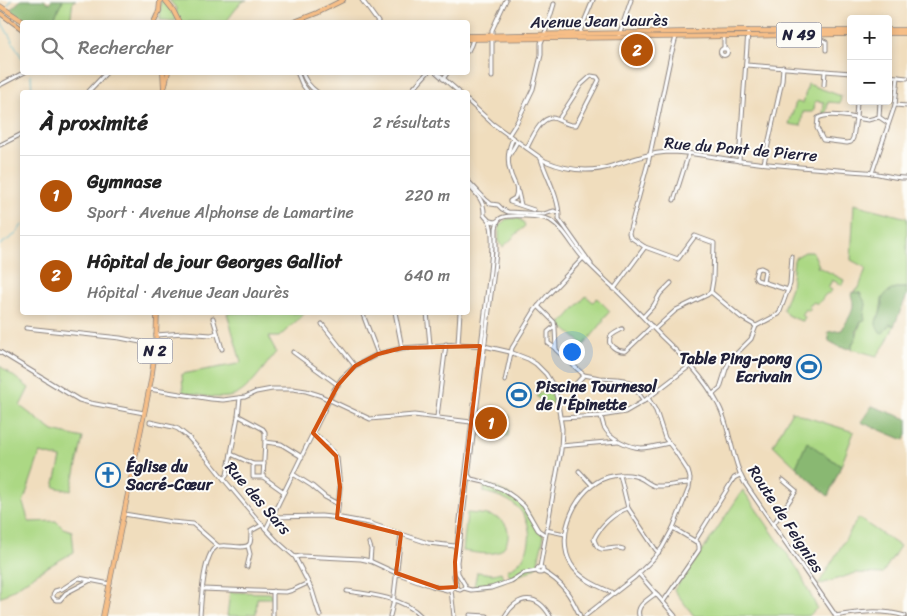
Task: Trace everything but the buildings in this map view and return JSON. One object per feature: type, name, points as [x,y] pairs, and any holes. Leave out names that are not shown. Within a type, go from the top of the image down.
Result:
[{"type":"main road","points":[[155,20],[159,11],[160,0]]},
{"type":"main road","points":[[165,0],[178,20]]},
{"type":"main road","points":[[302,20],[343,0]]},
{"type":"main road","points":[[0,6],[21,20]]},
{"type":"main road","points":[[0,13],[20,28]]},
{"type":"main road","points":[[307,20],[316,14]]},
{"type":"main road","points":[[892,32],[907,31]]},
{"type":"main road","name":"Avenue Jean Jaurès","points":[[543,36],[847,33]]},
{"type":"main road","name":"Avenue Jean Jaurès","points":[[470,38],[579,35],[676,37],[847,33]]},
{"type":"main road","points":[[163,75],[164,90]]},
{"type":"main road","points":[[164,90],[167,75]]},
{"type":"main road","name":"N 2","points":[[103,616],[149,390],[156,344],[157,315]]},
{"type":"street","points":[[362,0],[377,20]]},
{"type":"street","points":[[492,77],[492,30],[506,0]]},
{"type":"street","points":[[579,35],[593,0]]},
{"type":"street","points":[[619,36],[631,0]]},
{"type":"street","points":[[508,136],[533,89],[541,55],[541,42],[554,4]]},
{"type":"street","points":[[739,161],[748,34]]},
{"type":"street","points":[[817,34],[818,38],[826,42],[826,50]]},
{"type":"street","points":[[724,36],[724,49]]},
{"type":"street","points":[[622,329],[611,337],[610,341],[618,351],[622,352],[626,351],[676,310],[711,292],[714,244],[695,236],[678,259],[645,247],[630,236],[629,233],[676,37]]},
{"type":"street","points":[[746,65],[847,72]]},
{"type":"street","points":[[764,164],[782,81],[783,68]]},
{"type":"street","points":[[824,85],[825,70]]},
{"type":"street","points":[[0,84],[20,74]]},
{"type":"street","points":[[90,90],[104,75]]},
{"type":"street","points":[[299,75],[306,90]]},
{"type":"street","points":[[303,75],[315,90]]},
{"type":"street","points":[[412,90],[425,75]]},
{"type":"street","points":[[439,75],[456,90]]},
{"type":"street","points":[[443,79],[446,75]]},
{"type":"street","points":[[527,148],[532,136],[545,120],[552,118],[571,125],[576,125],[599,80],[597,77],[591,76],[581,85],[558,120]]},
{"type":"street","points":[[892,76],[907,78]]},
{"type":"street","points":[[872,173],[894,104],[898,77]]},
{"type":"street","points":[[470,103],[508,136],[541,158],[544,162],[560,216],[555,222],[551,222],[549,219],[523,216],[509,216],[495,222],[489,221]]},
{"type":"street","points":[[894,104],[907,106]]},
{"type":"street","points":[[857,105],[856,118],[853,138],[851,142],[823,140],[817,128],[820,116],[838,116],[856,118],[868,120],[879,116]]},
{"type":"street","points":[[879,116],[880,105]]},
{"type":"street","points":[[879,116],[888,123]]},
{"type":"street","points":[[0,145],[20,135]]},
{"type":"street","points":[[513,139],[509,147],[510,172],[522,206]]},
{"type":"street","points":[[509,157],[517,142]]},
{"type":"street","name":"Rue du Pont de Pierre","points":[[544,162],[575,169],[596,169],[649,154],[668,152],[764,164],[872,173],[907,178]]},
{"type":"street","points":[[674,200],[689,154]]},
{"type":"street","points":[[546,169],[552,164]]},
{"type":"street","points":[[470,183],[491,204],[498,205],[508,212],[558,213]]},
{"type":"street","points":[[464,588],[465,585],[459,576],[457,567],[492,251],[492,230],[489,221],[485,218],[485,210],[480,199],[470,187]]},
{"type":"street","points":[[517,189],[515,198],[510,201],[534,210]]},
{"type":"street","points":[[549,219],[556,201]]},
{"type":"street","points":[[485,210],[491,204]]},
{"type":"street","points":[[482,346],[496,252],[496,228],[503,215],[502,209]]},
{"type":"street","name":"Route de Feignies","points":[[559,219],[584,257]]},
{"type":"street","name":"Route de Feignies","points":[[555,222],[596,270],[698,374],[722,412],[740,474],[836,616]]},
{"type":"street","points":[[614,288],[645,247]]},
{"type":"street","points":[[712,395],[720,388],[730,360],[751,339],[756,326],[779,314],[788,290],[792,269],[792,256]]},
{"type":"street","points":[[505,381],[510,352],[538,306],[584,257]]},
{"type":"street","points":[[763,282],[765,270],[758,268],[755,276],[756,280],[788,290]]},
{"type":"street","points":[[643,317],[671,283]]},
{"type":"street","points":[[711,292],[742,318],[756,326]]},
{"type":"street","points":[[538,306],[554,322],[556,350]]},
{"type":"street","points":[[363,315],[378,354]]},
{"type":"street","points":[[396,315],[402,348]]},
{"type":"street","points":[[427,315],[430,345]]},
{"type":"street","points":[[458,344],[460,315]]},
{"type":"street","points":[[213,318],[222,349]]},
{"type":"street","points":[[322,324],[355,366]]},
{"type":"street","points":[[555,326],[548,332],[548,344],[584,375],[624,380],[632,384],[644,401]]},
{"type":"street","points":[[26,328],[120,338],[156,344]]},
{"type":"street","points":[[156,335],[184,333],[217,334]]},
{"type":"street","points":[[437,417],[446,344]]},
{"type":"street","points":[[266,529],[329,400],[342,378],[355,366],[378,354],[402,348],[446,344],[482,346],[510,352],[536,364],[551,381],[556,393],[562,429],[561,446],[540,567],[537,568],[537,571]]},
{"type":"street","points":[[0,352],[79,400],[144,413]]},
{"type":"street","points":[[293,352],[338,384]]},
{"type":"street","points":[[560,418],[601,416],[626,412],[644,401],[691,365]]},
{"type":"street","points":[[573,387],[584,375]]},
{"type":"street","points":[[149,390],[223,400],[283,388],[319,395],[370,419],[414,415],[473,422]]},
{"type":"street","points":[[224,479],[227,474],[231,454],[240,398]]},
{"type":"street","points":[[585,616],[639,574],[653,560],[673,528],[690,483],[687,469],[665,438],[656,411],[648,398]]},
{"type":"street","points":[[238,416],[263,429],[265,432],[263,477]]},
{"type":"street","points":[[601,416],[604,427],[618,441],[642,448],[668,443]]},
{"type":"street","name":"Rue des Sars","points":[[150,422],[178,429],[208,458],[262,525],[295,557],[308,582],[320,616]]},
{"type":"street","points":[[473,422],[456,551],[454,576],[456,585],[459,589],[491,588],[524,574],[537,571],[540,573],[542,571],[563,585],[580,616]]},
{"type":"street","points":[[313,433],[336,455],[340,487],[337,518]]},
{"type":"street","points":[[561,446],[618,441]]},
{"type":"street","points":[[265,442],[279,443],[302,457]]},
{"type":"street","points":[[231,454],[253,464],[264,464]]},
{"type":"street","points":[[253,464],[253,477],[263,477],[284,492]]},
{"type":"street","points":[[579,471],[592,485]]},
{"type":"street","points":[[465,472],[471,479],[502,489],[515,498],[524,506],[540,532],[545,530]]},
{"type":"street","points":[[293,474],[338,504]]},
{"type":"street","points":[[695,541],[734,478],[740,474]]},
{"type":"street","points":[[620,475],[628,508],[659,552]]},
{"type":"street","points":[[613,594],[585,578],[572,566],[566,554],[564,534],[577,501],[592,485],[607,477],[632,475],[656,486],[690,483]]},
{"type":"street","points":[[773,525],[796,491],[783,480]]},
{"type":"street","points":[[623,549],[618,547],[602,550],[595,544],[594,539],[596,534],[613,516],[628,508]]},
{"type":"street","points":[[124,514],[193,524],[218,546],[248,546]]},
{"type":"street","points":[[273,517],[320,516],[369,523],[428,543],[455,546]]},
{"type":"street","points":[[247,567],[250,554],[248,546],[250,544],[251,531],[262,525]]},
{"type":"street","points":[[536,527],[564,534]]},
{"type":"street","points":[[663,602],[700,546],[673,528]]},
{"type":"street","points":[[390,616],[401,534]]},
{"type":"street","points":[[369,543],[371,549],[370,561]]},
{"type":"street","points":[[200,616],[203,580],[210,556],[218,546]]},
{"type":"street","points":[[295,557],[370,561],[432,586],[451,590]]},
{"type":"street","points":[[540,567],[542,571]]},
{"type":"street","points":[[639,574],[675,616]]},
{"type":"street","points":[[89,581],[64,595],[60,600],[54,599],[53,593],[79,578],[110,584]]},
{"type":"street","points":[[451,590],[460,580],[463,581]]},
{"type":"street","points":[[202,589],[286,592],[308,582]]},
{"type":"street","points":[[102,583],[108,592]]},
{"type":"street","points":[[59,589],[63,591],[64,595]]},
{"type":"street","points":[[451,590],[454,616]]},
{"type":"street","points":[[273,591],[273,616]]},
{"type":"street","points":[[347,591],[376,595],[414,609],[421,616]]},
{"type":"street","points":[[639,616],[638,609],[656,593]]},
{"type":"street","points":[[505,616],[514,604],[519,601],[532,600],[544,606],[550,616]]},
{"type":"street","points":[[836,616],[867,611],[890,612],[905,616]]},
{"type":"street","points":[[470,615],[487,616]]},
{"type":"highlighted area","points":[[480,346],[455,562],[456,587],[439,588],[396,573],[401,534],[337,518],[340,487],[336,456],[313,433],[338,385],[355,366],[378,354],[402,348]]},
{"type":"green space","points":[[21,0],[43,0],[50,3],[51,0],[63,0],[53,20],[26,20],[10,10]]},
{"type":"green space","points":[[63,0],[76,0],[73,1],[70,20],[53,20]]},
{"type":"green space","points":[[161,0],[164,0],[170,7],[176,20],[160,20]]},
{"type":"green space","points":[[169,0],[247,0],[241,2],[228,20],[180,20],[177,18],[176,8]]},
{"type":"green space","points":[[808,84],[841,96],[840,103],[828,102],[826,114],[823,114],[824,102],[815,101],[812,112],[803,112],[801,126],[789,124],[796,102],[803,103]]},
{"type":"green space","points":[[854,204],[907,218],[907,288],[896,288],[888,292],[882,299],[880,313],[876,320],[894,326],[877,356],[852,349],[866,304],[860,293],[853,292],[859,288],[866,268],[851,260]]},
{"type":"green space","points":[[518,218],[525,226],[503,247],[499,243],[499,226],[506,219]]},
{"type":"green space","points":[[805,252],[812,252],[814,254],[819,266],[817,266],[818,268],[844,280],[842,285],[832,280],[828,288],[832,290],[817,304],[814,302],[808,307],[811,309],[809,311],[805,309],[801,315],[805,317],[801,321],[787,315],[783,309],[791,287],[794,260]]},
{"type":"green space","points":[[896,288],[907,288],[907,295],[894,326],[890,324],[883,333],[880,332],[876,323],[884,296]]},
{"type":"green space","points":[[853,292],[860,293],[866,304],[865,320],[861,321],[856,332],[857,335],[852,349],[840,347],[829,341],[828,332],[842,330],[853,307],[851,295]]},
{"type":"green space","points":[[586,296],[593,302],[597,298],[610,311],[584,345],[560,325]]},
{"type":"green space","points":[[228,315],[303,315],[279,337],[268,337],[276,352],[251,383],[239,393],[227,397],[208,397],[183,392],[182,374],[241,362]]},
{"type":"green space","points":[[0,366],[29,388],[20,406],[53,431],[83,438],[71,491],[54,487],[61,458],[40,453],[23,503],[29,522],[56,521],[63,528],[72,531],[74,552],[0,598]]},
{"type":"green space","points":[[551,386],[556,404],[544,402],[536,396]]},
{"type":"green space","points":[[872,406],[907,419],[907,434],[904,440],[861,422]]},
{"type":"green space","points":[[792,411],[854,432],[841,466],[807,443],[796,467],[773,445]]},
{"type":"green space","points":[[500,415],[510,416],[508,436],[497,435]]},
{"type":"green space","points":[[807,442],[841,466],[828,496],[796,467]]},
{"type":"green space","points":[[484,483],[505,492],[519,502],[544,536],[537,566],[532,570],[512,578],[510,576],[507,570],[516,565],[527,550],[529,532],[527,522],[523,514],[512,503],[501,497],[484,492]]},
{"type":"green space","points":[[743,490],[799,571],[817,608],[809,616],[694,616],[674,590]]},
{"type":"green space","points":[[467,513],[485,515],[501,520],[505,524],[508,534],[508,539],[503,548],[490,554],[463,551]]},
{"type":"green space","points":[[858,518],[900,546],[882,574],[856,573],[818,585]]},
{"type":"green space","points":[[477,572],[493,574],[501,572],[504,581],[475,588]]},
{"type":"green space","points":[[230,592],[269,593],[272,595],[272,598],[257,598],[256,614],[227,616]]},
{"type":"waterway","points":[[8,6],[11,0]]},
{"type":"waterway","points":[[2,19],[2,23],[20,54]]},
{"type":"waterway","points":[[31,75],[32,90]]},
{"type":"waterway","points":[[0,245],[16,234],[20,228]]},
{"type":"place","name":"Hôpital de jour Georges Galliot","points":[[637,50]]},
{"type":"place","name":"Table Ping-pong Ecrivain","points":[[809,367]]},
{"type":"place","name":"Piscine Tournesol de l'Épinette","points":[[519,395]]},
{"type":"place","name":"Gymnase","points":[[491,423]]},
{"type":"place","name":"Église du Sacré-Cœur","points":[[108,475]]}]
